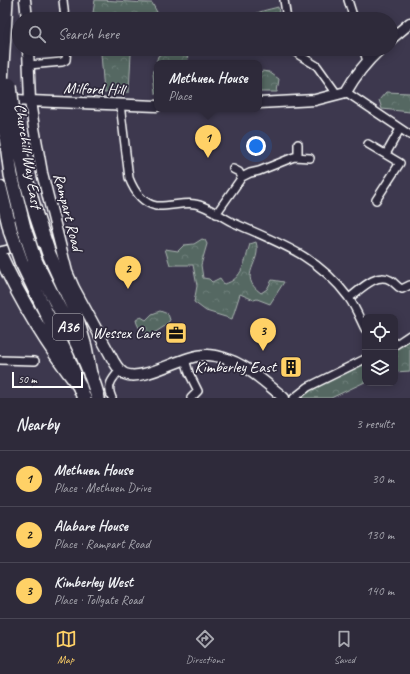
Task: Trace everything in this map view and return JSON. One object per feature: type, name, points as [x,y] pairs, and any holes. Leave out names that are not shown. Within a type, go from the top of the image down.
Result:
[{"type":"highway","name":"Churchill Way East","points":[[6,0],[4,26],[11,176],[21,261],[64,350],[82,392]]},
{"type":"highway","points":[[8,113],[30,196],[44,241],[54,267],[74,309],[85,347],[90,374]]},
{"type":"highway","name":"Churchill Way East","points":[[0,188],[18,230],[34,258],[90,374],[98,398]]},
{"type":"highway","points":[[0,255],[41,332],[82,392]]},
{"type":"street","points":[[25,0],[26,12]]},
{"type":"street","points":[[63,0],[64,12]]},
{"type":"street","points":[[284,0],[286,12]]},
{"type":"street","points":[[348,0],[352,12]]},
{"type":"street","points":[[398,33],[410,23]]},
{"type":"street","name":"Rampart Road","points":[[28,56],[30,101],[42,173],[67,272],[74,288],[113,360],[120,370]]},
{"type":"street","points":[[29,65],[62,62],[66,60],[66,56]]},
{"type":"street","points":[[302,56],[318,66],[342,93],[410,135]]},
{"type":"street","points":[[365,56],[367,61]]},
{"type":"street","points":[[262,103],[315,100],[342,93],[372,56]]},
{"type":"street","name":"Milford Hill","points":[[0,98],[30,101],[154,106]]},
{"type":"street","points":[[120,104],[127,168],[132,187],[136,193],[150,205],[162,206],[195,204],[229,221],[295,250],[331,276],[349,298],[362,323]]},
{"type":"street","points":[[386,154],[400,129]]},
{"type":"street","points":[[298,144],[298,157]]},
{"type":"street","points":[[368,144],[400,163],[376,200]]},
{"type":"street","points":[[216,214],[242,177],[294,157],[310,158]]},
{"type":"street","points":[[233,169],[239,172],[242,177]]},
{"type":"street","points":[[0,251],[44,241]]},
{"type":"street","points":[[349,298],[379,278],[391,280],[398,288],[402,289],[410,285]]},
{"type":"street","points":[[398,342],[410,335]]},
{"type":"street","points":[[112,398],[109,389],[110,384],[120,370],[130,375],[139,375],[185,359],[208,355],[242,365],[284,398]]},
{"type":"street","points":[[185,359],[188,372],[198,391],[191,398]]},
{"type":"street","points":[[0,360],[35,361]]},
{"type":"street","points":[[294,398],[308,387],[326,377],[362,360]]},
{"type":"green space","points":[[95,0],[152,3],[157,12],[93,12]]},
{"type":"green space","points":[[278,7],[279,12],[259,12]]},
{"type":"green space","points":[[101,56],[131,56],[129,92],[104,93]]},
{"type":"green space","points":[[158,56],[188,56],[188,60],[157,60]]},
{"type":"green space","points":[[262,71],[269,72],[279,79],[277,92],[262,92]]},
{"type":"green space","points":[[386,92],[410,93],[410,112],[382,109],[379,100]]},
{"type":"green space","points":[[202,239],[205,240],[207,244],[201,265],[203,278],[209,279],[212,282],[220,278],[224,284],[230,282],[239,274],[245,263],[250,244],[256,242],[256,256],[250,274],[254,287],[261,293],[267,289],[272,280],[284,282],[270,304],[257,299],[254,300],[240,294],[232,319],[206,311],[194,302],[197,286],[193,265],[170,265],[165,249],[178,251],[184,245],[194,244]]},
{"type":"green space","points":[[160,311],[168,314],[170,320],[165,326],[151,335],[141,330],[136,320],[141,317],[146,320],[152,314]]},
{"type":"green space","points":[[410,338],[410,371],[398,372],[398,345]]},
{"type":"green space","points":[[362,363],[362,383],[331,398],[300,398],[310,389]]},
{"type":"place","name":"Methuen House","points":[[208,158]]},
{"type":"place","name":"Alabare House","points":[[128,289]]},
{"type":"place","name":"Wessex Care","points":[[176,333]]},
{"type":"place","name":"Kimberley West","points":[[263,351]]},
{"type":"place","name":"Kimberley East","points":[[291,367]]}]
